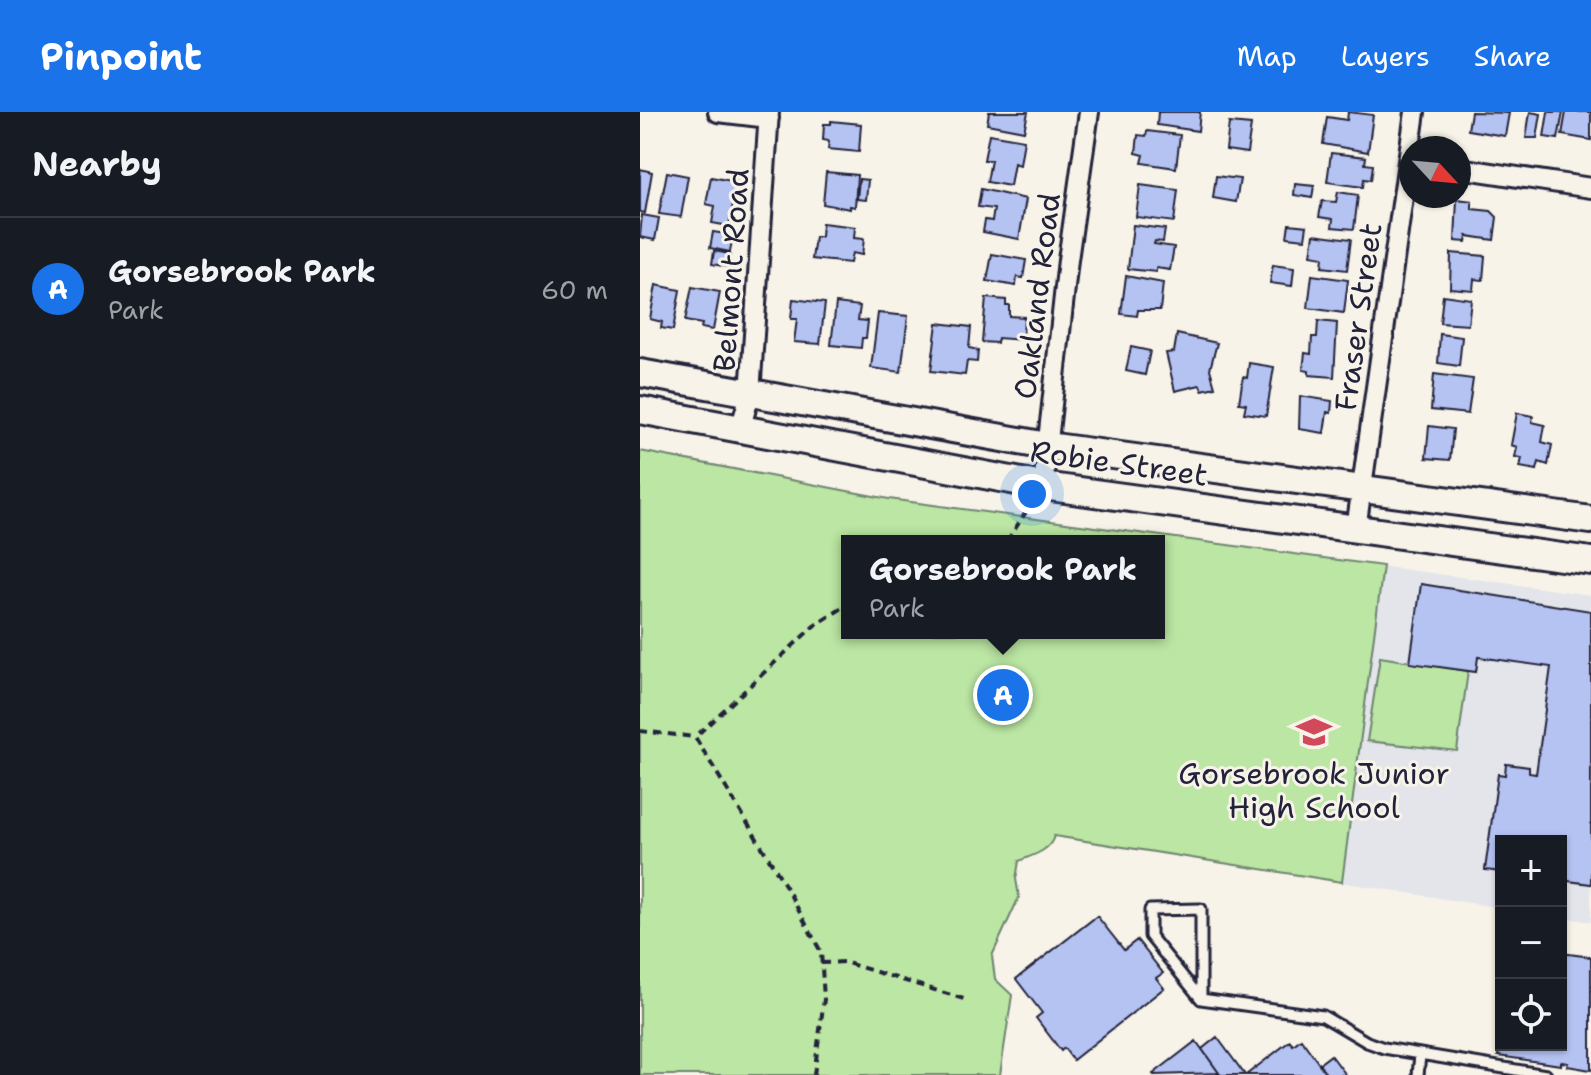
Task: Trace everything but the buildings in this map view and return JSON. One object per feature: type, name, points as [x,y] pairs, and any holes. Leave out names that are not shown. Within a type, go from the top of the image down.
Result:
[{"type":"main road","name":"Robie Street","points":[[640,373],[1047,446],[1591,520]]},
{"type":"main road","name":"Robie Street","points":[[640,410],[1043,486],[1591,561]]},
{"type":"street","points":[[718,112],[769,115]]},
{"type":"street","name":"Oakland Road","points":[[1043,486],[1068,260],[1089,112]]},
{"type":"street","name":"Fraser Street","points":[[1413,136],[1415,112]]},
{"type":"street","name":"Belmont Road","points":[[740,430],[750,394],[769,115]]},
{"type":"street","points":[[1471,170],[1591,188]]},
{"type":"street","name":"Fraser Street","points":[[1356,529],[1403,208]]},
{"type":"lane","points":[[1201,999],[1201,909],[1150,910],[1150,936],[1201,999],[1323,1016],[1367,1042],[1420,1055],[1546,1075]]},
{"type":"lane","points":[[1418,1075],[1420,1055]]},
{"type":"path","points":[[1011,535],[1043,486]]},
{"type":"path","points":[[640,731],[695,737],[814,626],[841,609]]},
{"type":"path","points":[[695,737],[785,885],[821,952],[824,999],[814,1075]]},
{"type":"path","points":[[821,963],[844,962],[964,999]]},
{"type":"shaded area","name":"Gorsebrook Junior High School","points":[[1066,523],[1154,535],[1128,535]]},
{"type":"shaded area","name":"Gorsebrook Junior High School","points":[[1165,537],[1591,595],[1591,922],[1567,918],[1567,835],[1495,835],[1495,907],[1024,831],[1155,639],[1165,639]]},
{"type":"green space","points":[[640,451],[889,499],[1154,535],[841,535],[841,639],[1165,639],[1165,536],[1383,566],[1342,882],[1054,836],[1045,849],[1019,861],[1016,879],[1019,897],[992,956],[995,979],[1012,995],[1000,1075],[640,1075]]},
{"type":"green space","points":[[1380,657],[1468,671],[1457,751],[1367,741]]},
{"type":"place","name":"Gorsebrook Park","points":[[1003,695]]},
{"type":"place","name":"Gorsebrook Junior High School","points":[[1314,732]]}]
